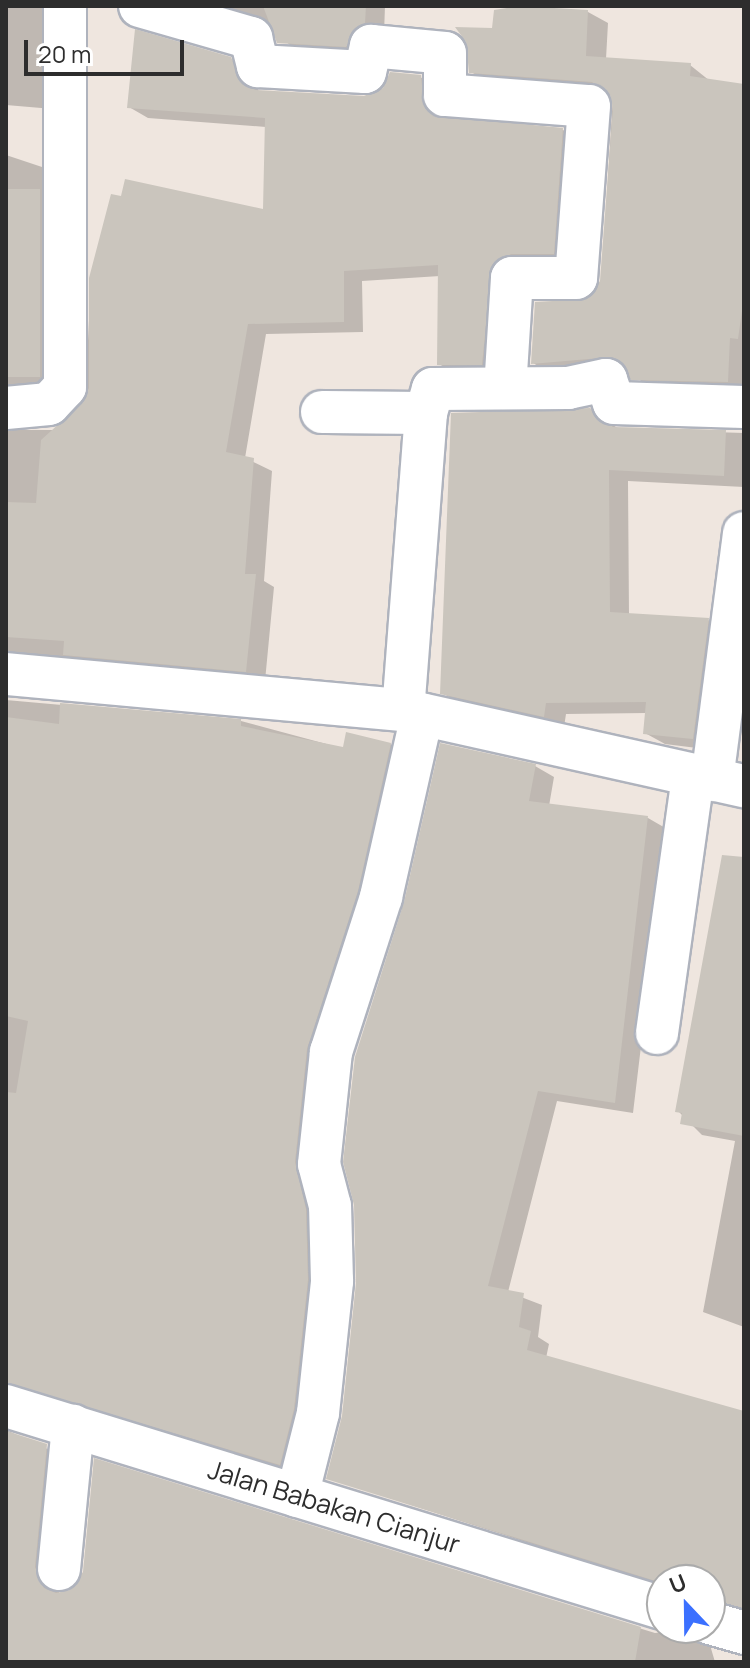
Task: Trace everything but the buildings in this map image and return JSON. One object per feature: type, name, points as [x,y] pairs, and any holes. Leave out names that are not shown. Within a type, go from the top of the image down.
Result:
[{"type":"street","points":[[6,408],[49,404],[65,387],[65,6]]},
{"type":"street","points":[[140,6],[251,38],[258,66],[365,72],[371,46],[445,53],[445,95],[589,106],[576,278],[512,278],[505,388]]},
{"type":"street","points":[[297,1496],[318,1413],[332,1281],[330,1206],[319,1164],[331,1052],[381,897],[413,712],[426,413],[433,389],[505,388],[606,380],[614,403],[744,407]]},
{"type":"street","points":[[322,412],[426,413]]},
{"type":"street","points":[[657,1033],[716,781],[744,533]]},
{"type":"street","points":[[6,674],[413,712],[716,781]]},
{"type":"street","name":"Jalan Babakan Cianjur","points":[[6,1406],[646,1603]]},
{"type":"street","points":[[59,1569],[73,1426]]}]
